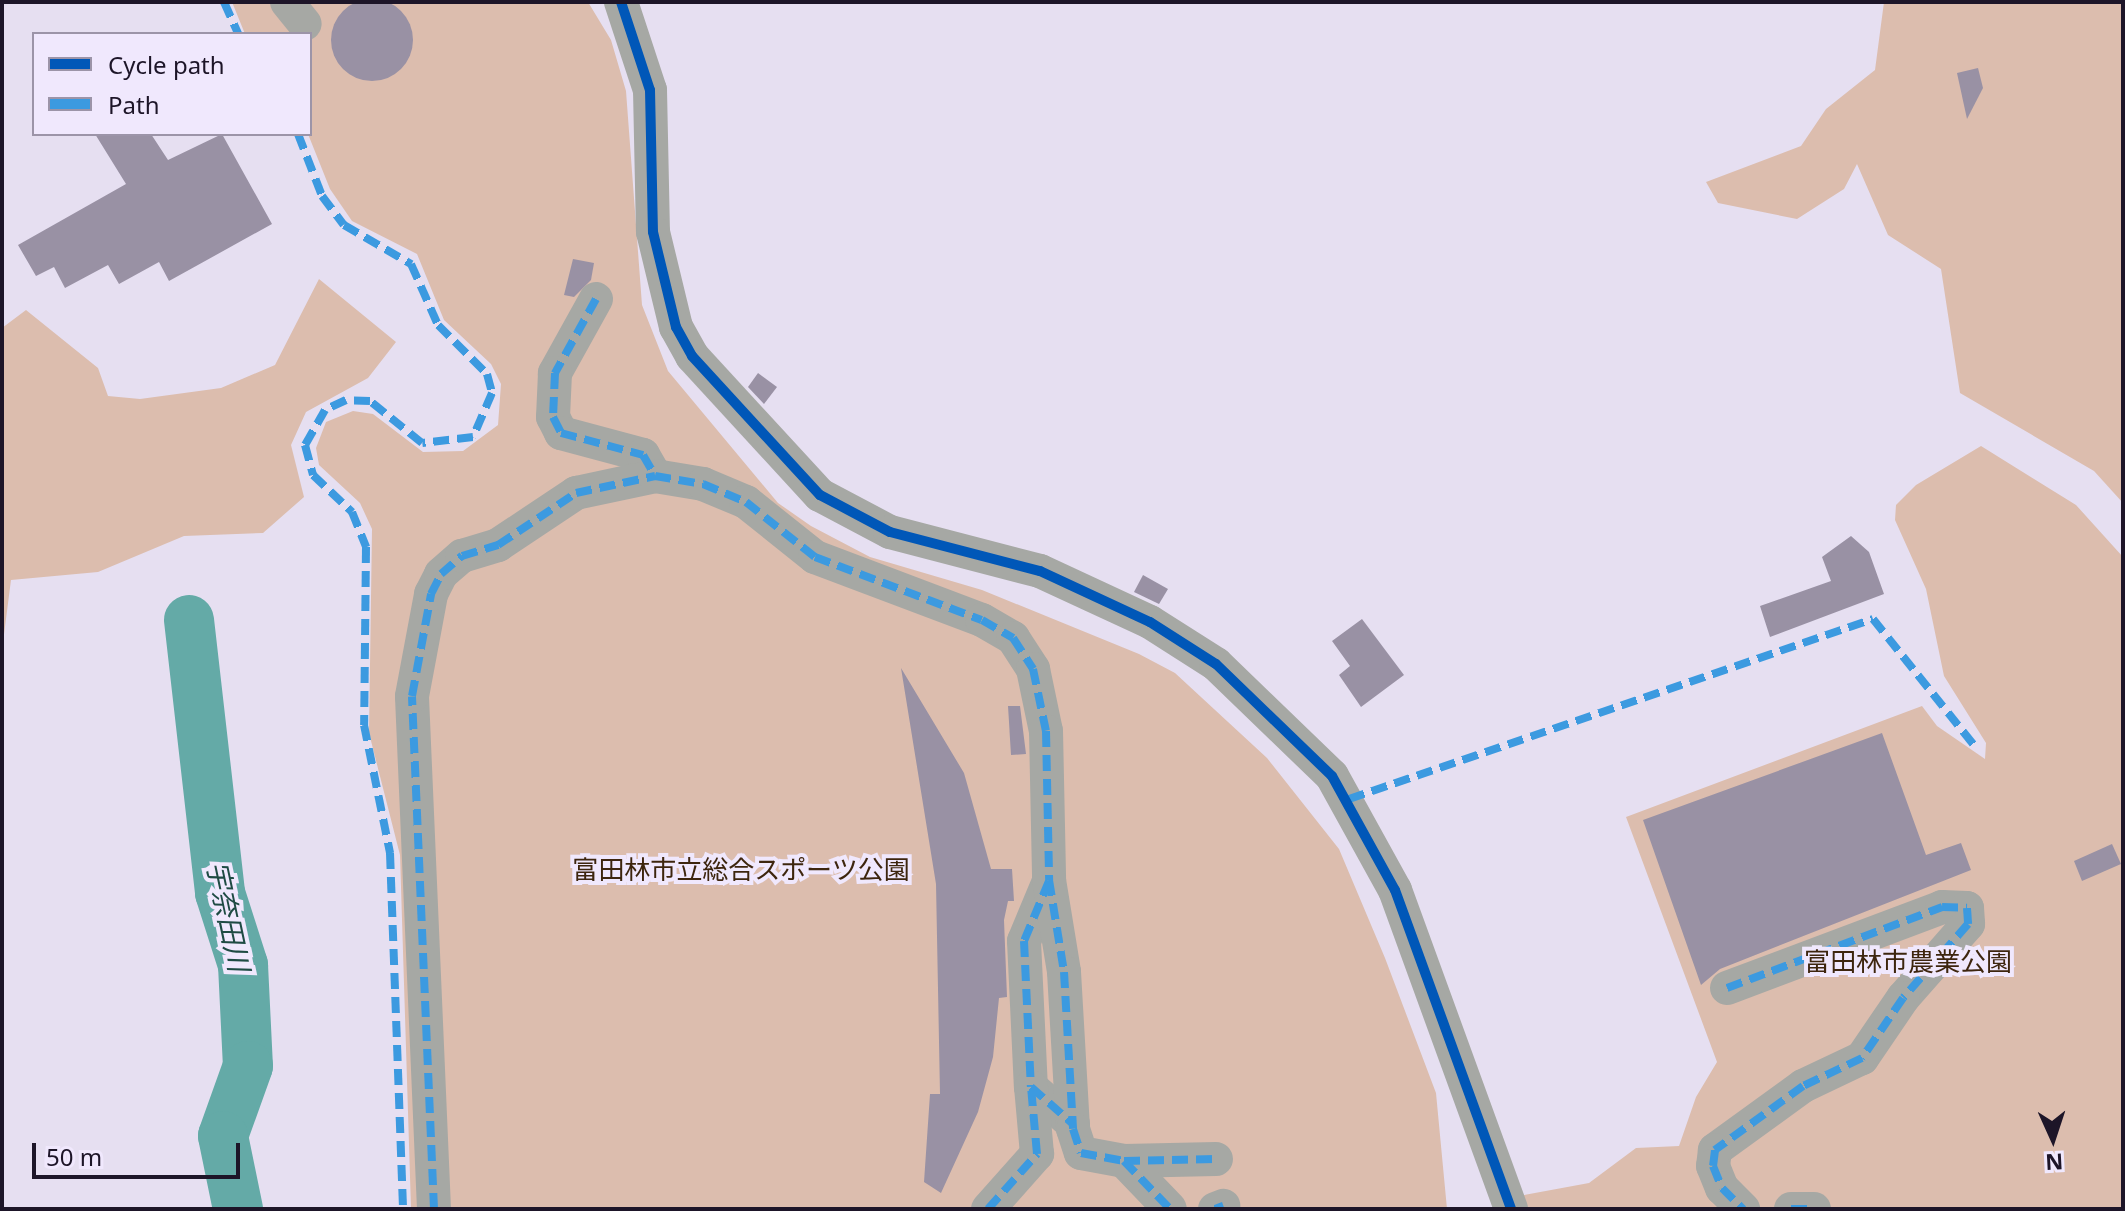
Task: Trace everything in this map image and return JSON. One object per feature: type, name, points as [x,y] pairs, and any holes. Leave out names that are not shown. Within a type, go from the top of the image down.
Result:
[{"type":"street","points":[[621,2],[650,90],[653,232],[676,327],[692,356],[784,461],[842,509],[927,544],[1040,571],[1150,622],[1216,664],[1332,776],[1395,890],[1511,1209]]},
{"type":"street","points":[[596,299],[555,373],[553,417],[561,433],[643,455],[655,476]]},
{"type":"street","points":[[434,1209],[412,696],[431,594],[441,574],[462,556],[498,545],[576,493],[655,476],[703,484],[746,502],[815,557],[982,620],[1013,638],[1033,669],[1046,731],[1049,880],[1064,972],[1073,1124],[1081,1153],[1124,1161],[1216,1159]]},
{"type":"street","points":[[988,1209],[1037,1154],[1024,941],[1049,880]]},
{"type":"street","points":[[1727,988],[1942,907],[1967,908],[1968,924],[1903,998],[1862,1058],[1803,1086],[1715,1150],[1713,1166],[1722,1188],[1743,1209]]},
{"type":"street","points":[[1031,1087],[1073,1124]]},
{"type":"street","points":[[1124,1161],[1170,1209]]},
{"type":"street","points":[[1791,1209],[1814,1209]]},
{"type":"green space","name":"富田林市立総合スポーツ公園","points":[[232,2],[588,2],[611,40],[626,91],[642,305],[668,371],[778,503],[811,526],[870,557],[982,590],[1139,654],[1175,673],[1267,758],[1339,849],[1385,958],[1436,1093],[1447,1209],[411,1209],[400,855],[369,733],[372,529],[360,503],[319,465],[316,448],[326,422],[353,411],[373,414],[423,452],[463,451],[498,425],[501,384],[491,364],[444,320],[417,254],[352,221],[330,189],[309,136],[312,136],[312,32],[244,32]]},
{"type":"green space","points":[[1884,2],[2123,2],[2123,503],[2094,471],[1960,393],[1941,269],[1888,235],[1857,164],[1844,189],[1797,219],[1718,203],[1706,182],[1801,146],[1826,109],[1875,70]]},
{"type":"green space","points":[[319,279],[396,342],[368,378],[306,412],[291,445],[304,497],[263,533],[184,536],[98,572],[11,580],[2,650],[2,328],[26,310],[98,368],[108,396],[140,399],[221,388],[275,365]]},
{"type":"green space","name":"富田林市農業公園","points":[[1981,446],[2076,505],[2123,557],[2123,1209],[1524,1209],[1519,1196],[1589,1183],[1636,1148],[1679,1146],[1696,1097],[1717,1062],[1626,817],[1922,706],[1937,726],[1985,759],[1986,743],[1944,676],[1926,589],[1895,520],[1896,505],[1916,485]]},
{"type":"building","points":[[364,-1],[380,-1],[395,6],[406,17],[413,40],[410,56],[401,69],[380,81],[364,81],[349,74],[338,63],[331,48],[331,32],[338,17],[349,6]]},
{"type":"building","points":[[1978,68],[1983,88],[1967,119],[1957,73]]},
{"type":"building","points":[[96,136],[152,136],[168,160],[223,136],[272,224],[169,281],[159,262],[119,284],[108,265],[65,288],[54,267],[36,276],[18,245],[126,184]]},
{"type":"building","points":[[573,259],[594,263],[591,280],[574,297],[564,295]]},
{"type":"building","points":[[758,373],[777,387],[764,404],[748,387]]},
{"type":"building","points":[[1851,536],[1869,552],[1884,594],[1770,637],[1760,606],[1831,581],[1822,557]]},
{"type":"building","points":[[1143,575],[1168,589],[1159,604],[1134,592]]},
{"type":"building","points":[[1362,619],[1404,675],[1361,707],[1339,675],[1350,666],[1332,641]]},
{"type":"building","points":[[901,668],[964,773],[991,869],[1012,869],[1014,901],[1008,901],[1004,920],[1007,997],[999,998],[993,1057],[978,1112],[941,1193],[924,1182],[930,1094],[940,1094],[936,884]]},
{"type":"building","points":[[1008,706],[1020,706],[1026,754],[1011,755]]},
{"type":"building","points":[[1882,733],[1926,855],[1961,843],[1971,870],[1720,969],[1701,985],[1643,820]]},
{"type":"building","points":[[2112,844],[2121,864],[2082,881],[2074,861]]},
{"type":"waterway","name":"宇奈田川","points":[[189,620],[220,893],[243,965],[248,1066],[223,1136],[238,1209]]},
{"type":"marked path","points":[[224,2],[237,32]]},
{"type":"marked path","points":[[299,136],[322,196],[344,225],[411,264],[438,325],[487,374],[492,393],[473,437],[422,443],[370,401],[346,400],[325,410],[305,445],[313,475],[352,512],[366,547],[364,725],[390,853],[403,1209]]},
{"type":"marked path","points":[[596,299],[555,373],[553,417],[561,433],[643,455],[655,476]]},
{"type":"marked path","points":[[434,1209],[412,696],[431,594],[441,574],[462,556],[498,545],[576,493],[655,476],[703,484],[746,502],[815,557],[982,620],[1013,638],[1033,669],[1046,731],[1049,880],[1064,972],[1073,1129],[1081,1153],[1124,1161],[1170,1209]]},
{"type":"marked path","points":[[1349,799],[1873,619],[1974,745]]},
{"type":"marked path","points":[[1049,881],[1024,941],[1031,1087],[1073,1124]]},
{"type":"marked path","points":[[1727,988],[1942,907],[1967,908],[1968,924],[1903,998],[1862,1058],[1803,1086],[1715,1150],[1713,1166],[1722,1188],[1743,1209]]},
{"type":"marked path","points":[[988,1209],[1037,1154],[1031,1087]]},
{"type":"marked path","points":[[1124,1161],[1216,1159]]},
{"type":"marked path","points":[[1215,1209],[1223,1206]]},
{"type":"marked path","points":[[1791,1209],[1814,1209]]},
{"type":"cycle path","points":[[621,2],[650,90],[653,232],[676,327],[692,356],[820,495],[890,532],[1040,571],[1150,622],[1216,664],[1332,776],[1395,890],[1511,1209]]}]
